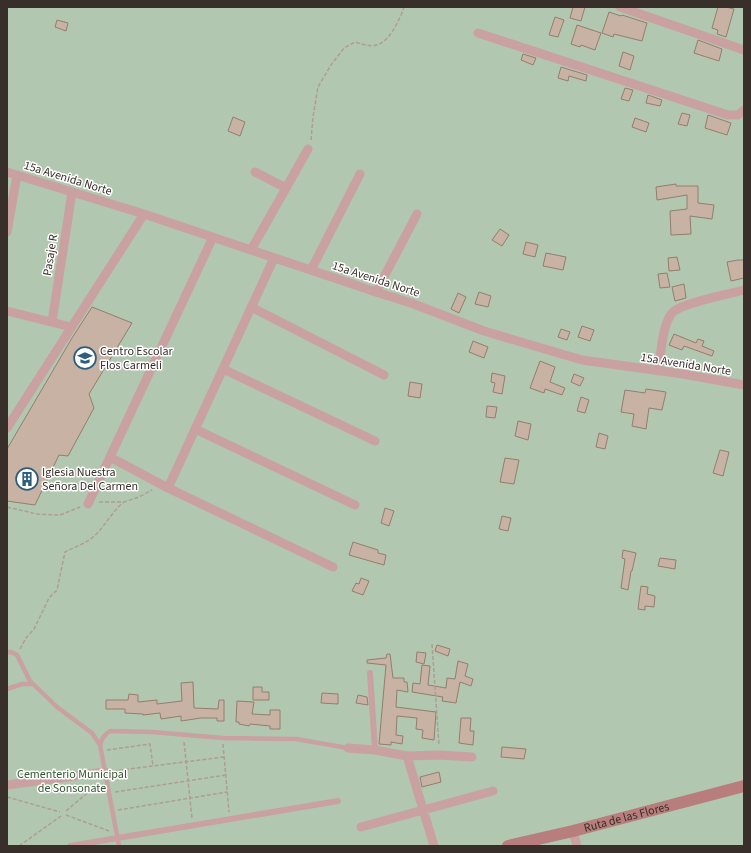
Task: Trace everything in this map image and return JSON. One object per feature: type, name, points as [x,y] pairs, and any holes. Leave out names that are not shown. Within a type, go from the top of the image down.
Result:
[{"type":"main road","name":"Ruta de las Flores","points":[[508,846],[573,831],[744,786]]},
{"type":"street","points":[[620,7],[744,50]]},
{"type":"street","points":[[478,33],[728,115],[738,115],[744,110]]},
{"type":"street","points":[[251,250],[308,149]]},
{"type":"street","name":"15a Avenida Norte","points":[[7,172],[144,214],[411,303],[484,331],[582,360],[744,385]]},
{"type":"street","points":[[255,172],[286,188]]},
{"type":"street","points":[[311,270],[360,174]]},
{"type":"street","points":[[7,232],[17,175]]},
{"type":"street","name":"Pasaje R","points":[[52,322],[72,192]]},
{"type":"street","points":[[7,428],[144,214]]},
{"type":"street","points":[[376,292],[417,214]]},
{"type":"street","points":[[88,504],[213,237]]},
{"type":"street","points":[[168,488],[274,258]]},
{"type":"street","points":[[658,371],[665,330],[673,312],[684,306],[744,290]]},
{"type":"street","points":[[251,307],[384,375]]},
{"type":"street","points":[[7,311],[71,327]]},
{"type":"street","points":[[223,369],[375,441]]},
{"type":"street","points":[[195,429],[355,505]]},
{"type":"street","points":[[110,457],[168,488],[333,566]]},
{"type":"street","points":[[370,672],[375,750]]},
{"type":"street","points":[[348,748],[375,750],[407,756],[439,755],[472,757]]},
{"type":"street","points":[[407,756],[434,846]]},
{"type":"street","points":[[7,785],[105,774]]},
{"type":"street","points":[[361,827],[493,791]]},
{"type":"street","points":[[70,846],[117,835],[193,825],[338,801]]},
{"type":"street","points":[[573,831],[577,846]]},
{"type":"lane","points":[[7,652],[17,655],[30,681],[57,707],[92,733],[101,748]]},
{"type":"lane","points":[[7,689],[22,684],[33,684]]},
{"type":"lane","points":[[119,846],[101,748],[102,738],[110,731],[124,730],[223,738],[296,739],[348,748]]},
{"type":"path","points":[[308,149],[311,140],[312,117],[318,87],[331,65],[344,48],[355,42],[366,45],[376,45],[389,38],[404,7]]},
{"type":"path","points":[[17,655],[26,638],[34,629],[49,598],[57,590],[65,552],[93,537],[106,523],[118,506],[124,502]]},
{"type":"path","points":[[432,644],[439,755]]},
{"type":"path","points":[[184,734],[193,825]]},
{"type":"path","points":[[223,738],[230,819]]},
{"type":"path","points":[[101,748],[150,744],[153,766]]},
{"type":"path","points":[[66,811],[105,774],[224,757]]},
{"type":"path","points":[[109,793],[226,775]]},
{"type":"path","points":[[112,811],[227,792]]},
{"type":"path","points":[[7,797],[60,812]]},
{"type":"path","points":[[66,815],[117,835]]},
{"type":"path","points":[[19,846],[61,816]]},
{"type":"green space","name":"Cementerio Municipal de Sonsonate","points":[[7,7],[744,7],[744,846],[7,846]]},
{"type":"building","points":[[573,7],[585,7],[581,21],[570,18]]},
{"type":"building","points":[[718,7],[734,9],[726,37],[717,34],[718,30],[712,28]]},
{"type":"building","points":[[609,12],[647,23],[642,41],[614,34],[613,37],[602,33]]},
{"type":"building","points":[[555,17],[564,20],[558,37],[549,35]]},
{"type":"building","points":[[57,20],[68,23],[66,31],[55,27]]},
{"type":"building","points":[[577,25],[601,33],[595,50],[581,45],[580,47],[571,44]]},
{"type":"building","points":[[698,40],[722,49],[719,61],[694,53]]},
{"type":"building","points":[[623,52],[634,56],[630,70],[619,66]]},
{"type":"building","points":[[523,54],[536,58],[533,65],[521,60]]},
{"type":"building","points":[[561,67],[587,75],[586,81],[569,76],[568,81],[558,78]]},
{"type":"building","points":[[625,88],[633,90],[629,101],[621,99]]},
{"type":"building","points":[[648,95],[662,100],[660,106],[646,103]]},
{"type":"building","points":[[682,113],[690,115],[687,126],[678,124]]},
{"type":"building","points":[[708,115],[731,123],[727,135],[705,128]]},
{"type":"building","points":[[233,117],[245,122],[240,136],[228,131]]},
{"type":"building","points":[[635,118],[649,123],[646,132],[632,127]]},
{"type":"building","points":[[676,184],[676,186],[698,186],[698,203],[714,205],[712,219],[690,216],[691,234],[671,235],[670,211],[687,209],[687,195],[657,200],[656,187]]},
{"type":"building","points":[[500,229],[509,235],[502,246],[492,240]]},
{"type":"building","points":[[526,242],[538,245],[535,257],[523,254]]},
{"type":"building","points":[[546,253],[566,257],[563,270],[543,266]]},
{"type":"building","points":[[677,257],[680,270],[669,271],[668,258]]},
{"type":"building","points":[[744,260],[744,278],[731,281],[727,262]]},
{"type":"building","points":[[667,273],[670,287],[660,288],[658,274]]},
{"type":"building","points":[[684,284],[686,298],[675,301],[672,287]]},
{"type":"building","points":[[479,292],[491,296],[488,307],[475,304]]},
{"type":"building","points":[[458,293],[466,297],[459,313],[451,309]]},
{"type":"building","name":"Centro Escolar Flos Carmeli","points":[[92,307],[132,323],[89,394],[94,408],[68,456],[59,455],[35,505],[7,501],[7,449],[72,338]]},
{"type":"building","points":[[582,326],[594,330],[590,341],[578,337]]},
{"type":"building","points":[[561,329],[570,332],[567,340],[558,337]]},
{"type":"building","points":[[674,334],[696,343],[698,339],[704,341],[702,346],[714,351],[712,356],[684,346],[682,350],[669,345]]},
{"type":"building","points":[[473,341],[488,347],[484,358],[469,352]]},
{"type":"building","points":[[540,361],[555,367],[550,382],[565,388],[562,395],[545,389],[544,393],[530,388]]},
{"type":"building","points":[[492,373],[505,376],[502,394],[493,392],[495,383],[491,382]]},
{"type":"building","points":[[574,374],[584,378],[580,386],[571,382]]},
{"type":"building","points":[[410,382],[422,384],[420,398],[408,396]]},
{"type":"building","points":[[646,389],[666,392],[662,410],[649,408],[646,429],[632,426],[634,414],[621,412],[625,390],[645,393]]},
{"type":"building","points":[[581,397],[589,400],[585,413],[577,411]]},
{"type":"building","points":[[487,406],[497,407],[495,418],[486,417]]},
{"type":"building","points":[[518,421],[531,424],[528,440],[515,436]]},
{"type":"building","points":[[599,433],[608,436],[605,449],[596,447]]},
{"type":"building","points":[[720,450],[729,452],[723,476],[713,473]]},
{"type":"building","points":[[505,458],[519,460],[514,484],[500,482]]},
{"type":"building","points":[[385,508],[394,511],[389,526],[381,523]]},
{"type":"building","points":[[502,516],[511,518],[508,531],[499,529]]},
{"type":"building","points":[[353,542],[378,550],[378,553],[386,555],[384,565],[349,555]]},
{"type":"building","points":[[623,550],[636,553],[628,590],[621,588],[625,559],[622,558]]},
{"type":"building","points":[[660,558],[676,560],[675,569],[658,566]]},
{"type":"building","points":[[361,578],[369,581],[363,595],[352,591],[356,583],[359,584]]},
{"type":"building","points":[[641,586],[648,587],[647,594],[655,596],[654,607],[645,606],[645,610],[638,609]]},
{"type":"building","points":[[437,645],[450,649],[448,656],[435,651]]},
{"type":"building","points":[[417,652],[426,653],[424,664],[416,662]]},
{"type":"building","points":[[387,654],[390,654],[393,678],[404,678],[404,682],[407,682],[408,692],[397,690],[396,707],[436,712],[434,740],[422,738],[423,730],[416,729],[417,718],[397,716],[396,735],[403,736],[402,744],[391,742],[391,745],[379,744],[386,665],[367,663],[367,660],[386,658]]},
{"type":"building","points":[[458,661],[468,664],[465,676],[473,679],[471,686],[460,682],[456,703],[442,701],[443,697],[412,692],[413,683],[420,684],[422,665],[430,666],[428,685],[446,688],[447,678],[455,679]]},
{"type":"building","points":[[193,682],[194,708],[218,709],[219,700],[224,700],[224,721],[217,721],[217,718],[201,718],[181,721],[181,716],[161,719],[160,713],[143,715],[125,713],[125,709],[106,709],[106,700],[128,700],[129,694],[138,695],[138,702],[157,700],[157,704],[182,701],[181,683]]},
{"type":"building","points":[[253,687],[262,687],[262,692],[269,692],[269,700],[253,700]]},
{"type":"building","points":[[322,693],[338,694],[338,704],[321,703]]},
{"type":"building","points":[[358,695],[367,697],[368,705],[356,703]]},
{"type":"building","points":[[237,701],[254,702],[252,714],[270,715],[270,710],[280,710],[280,729],[270,729],[270,726],[250,724],[249,726],[239,724],[239,722],[236,722]]},
{"type":"building","points":[[461,718],[471,718],[470,731],[474,731],[473,745],[459,743]]},
{"type":"building","points":[[502,747],[526,749],[524,759],[501,757]]},
{"type":"building","points":[[439,772],[441,782],[422,787],[420,777]]},
{"type":"place","name":"Centro Escolar Flos Carmeli","points":[[85,358]]},
{"type":"place","name":"Iglesia Nuestra Señora Del Carmen","points":[[27,479]]}]
